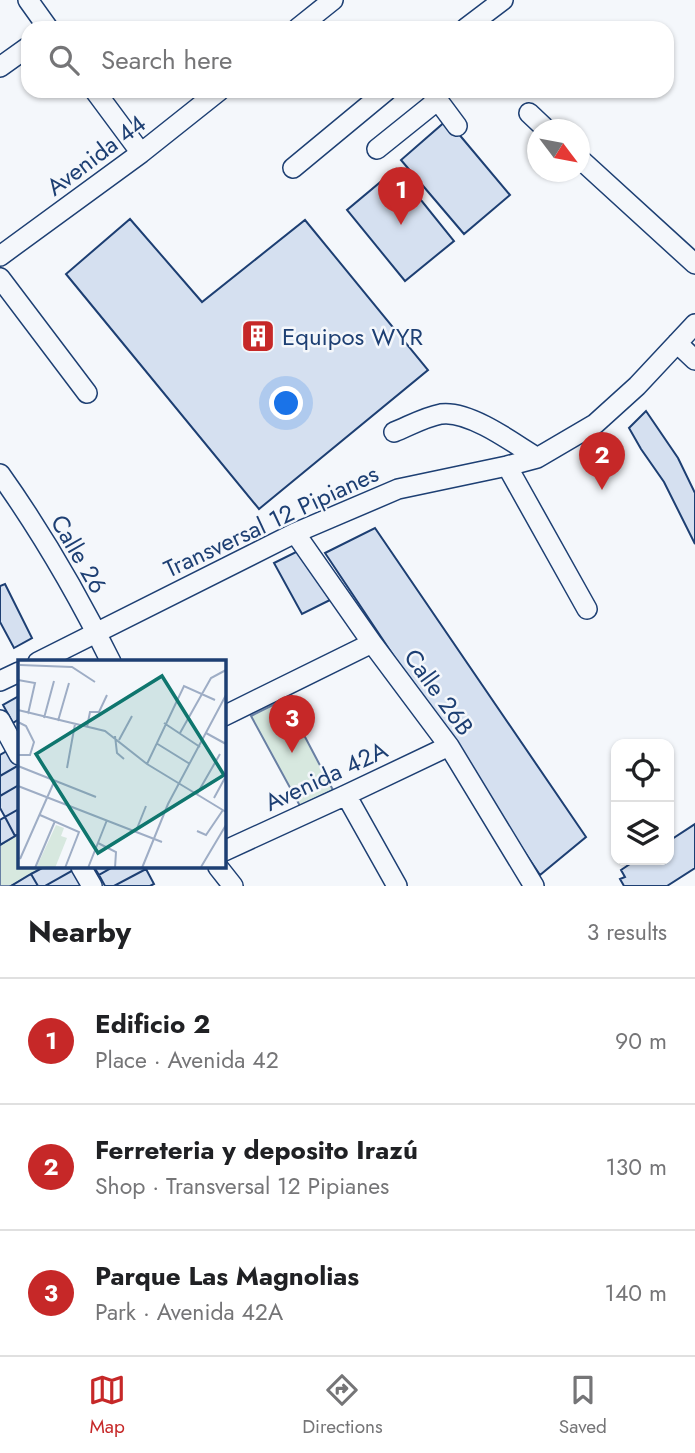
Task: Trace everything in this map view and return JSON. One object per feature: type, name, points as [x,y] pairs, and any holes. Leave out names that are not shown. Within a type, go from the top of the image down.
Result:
[{"type":"street","points":[[28,0],[43,21]]},
{"type":"street","points":[[307,21],[333,0]]},
{"type":"street","points":[[474,21],[498,1]]},
{"type":"street","points":[[0,67],[21,52]]},
{"type":"street","points":[[100,98],[141,153]]},
{"type":"street","name":"Avenida 44","points":[[0,256],[141,153],[210,98]]},
{"type":"street","points":[[293,168],[378,98]]},
{"type":"street","points":[[377,149],[433,98]]},
{"type":"street","points":[[436,98],[457,126]]},
{"type":"street","points":[[529,113],[535,119]]},
{"type":"street","points":[[590,169],[695,264]]},
{"type":"street","points":[[0,278],[87,393]]},
{"type":"street","name":"Transversal 12 Pipianes","points":[[42,660],[295,533],[398,489],[537,458],[595,424],[637,386],[695,324]]},
{"type":"street","points":[[677,343],[695,360]]},
{"type":"street","points":[[394,432],[444,414],[479,423],[537,458]]},
{"type":"street","points":[[506,466],[587,609]]},
{"type":"street","name":"Calle 26","points":[[0,474],[25,510],[110,660]]},
{"type":"street","name":"Calle 26B","points":[[295,533],[449,746],[534,886]]},
{"type":"street","points":[[226,715],[372,643]]},
{"type":"street","points":[[0,681],[18,672]]},
{"type":"street","points":[[2,730],[18,754]]},
{"type":"street","name":"Avenida 42A","points":[[226,849],[449,746]]},
{"type":"street","points":[[346,795],[397,886]]},
{"type":"street","points":[[82,869],[92,886]]},
{"type":"street","points":[[220,869],[233,886]]},
{"type":"shaded area","points":[[285,699],[333,790],[300,806],[251,716]]},
{"type":"shaded area","points":[[18,835],[18,869],[41,869],[11,886],[0,886],[0,845]]},
{"type":"building","points":[[447,120],[510,195],[464,234],[401,160]]},
{"type":"building","points":[[396,169],[454,241],[405,281],[347,210]]},
{"type":"building","name":"Equipos WYR","points":[[130,219],[202,302],[305,220],[428,370],[259,509],[66,274]]},
{"type":"building","points":[[646,411],[678,458],[695,493],[695,544],[664,482],[629,428]]},
{"type":"building","points":[[375,528],[586,837],[540,875],[325,553]]},
{"type":"building","points":[[300,550],[330,600],[302,614],[274,563]]},
{"type":"building","points":[[5,584],[32,638],[14,648],[0,622],[0,586]]},
{"type":"building","points":[[18,697],[18,720],[13,723],[3,705]]},
{"type":"building","points":[[12,748],[18,766],[0,776],[0,755]]},
{"type":"building","points":[[18,766],[18,786],[0,796],[0,776]]},
{"type":"building","points":[[18,786],[18,810],[5,817],[0,808],[0,796]]},
{"type":"building","points":[[18,810],[18,834],[15,836],[5,817]]},
{"type":"building","points":[[5,817],[15,836],[0,845],[0,820]]},
{"type":"building","points":[[695,824],[695,868],[667,886],[624,886],[620,879],[625,877],[621,870],[628,865],[674,865],[674,838]]},
{"type":"building","points":[[40,869],[75,869],[45,886],[38,886],[31,874]]},
{"type":"building","points":[[77,869],[85,886],[45,886]]},
{"type":"building","points":[[95,869],[110,869],[99,875]]},
{"type":"building","points":[[110,869],[146,869],[114,886],[105,886],[99,875]]},
{"type":"building","points":[[146,869],[154,884],[114,886]]},
{"type":"building","points":[[31,874],[38,886],[11,886]]},
{"type":"place","name":"Edificio 2","points":[[401,225]]},
{"type":"place","name":"Equipos WYR","points":[[258,336]]},
{"type":"place","name":"Ferreteria y deposito Irazú","points":[[602,490]]},
{"type":"place","name":"Parque Las Magnolias","points":[[292,753]]}]
